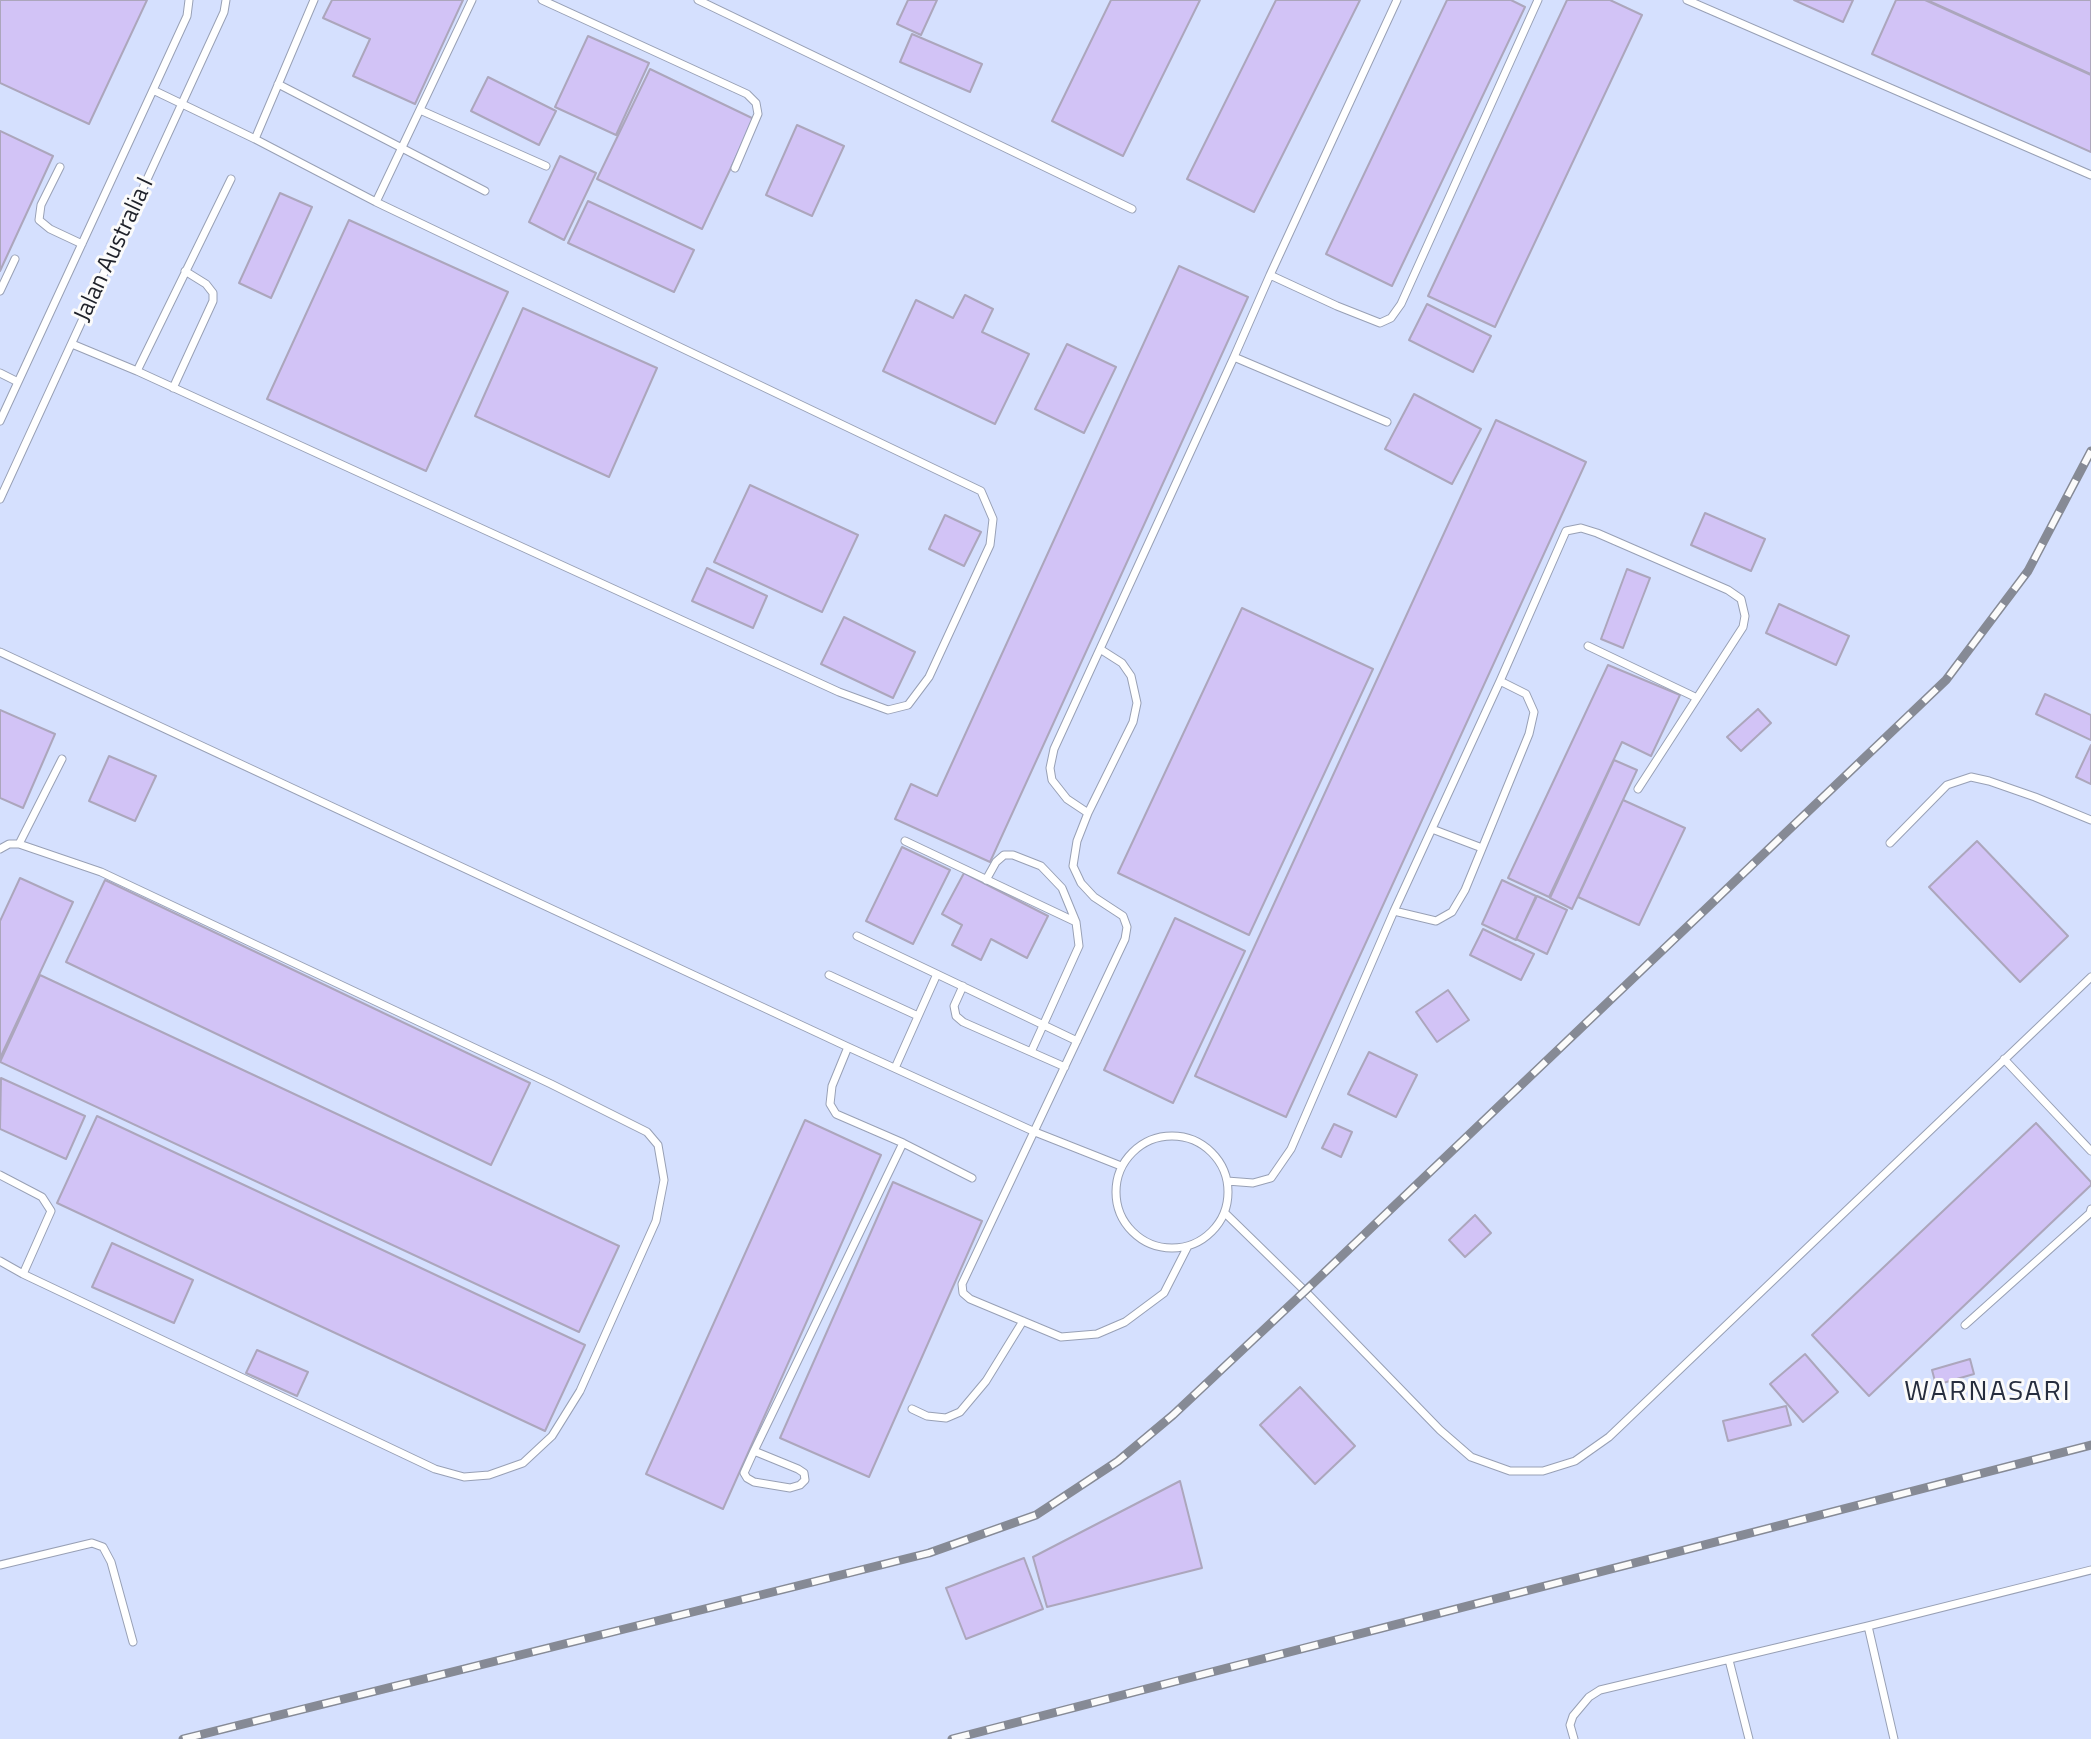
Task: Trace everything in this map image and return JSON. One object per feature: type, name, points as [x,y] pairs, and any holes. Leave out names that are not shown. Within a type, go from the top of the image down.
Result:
[{"type":"lane","name":"Jalan Australia I","points":[[0,421],[187,16],[189,0]]},
{"type":"lane","name":"Jalan Australia I","points":[[0,499],[224,12],[226,0]]},
{"type":"lane","points":[[255,139],[314,0]]},
{"type":"lane","points":[[376,202],[472,0]]},
{"type":"lane","points":[[542,0],[747,94],[756,103],[758,114],[735,168]]},
{"type":"lane","points":[[698,0],[1132,209]]},
{"type":"lane","points":[[1088,813],[1067,799],[1052,780],[1050,768],[1054,749],[1397,0]]},
{"type":"lane","points":[[1270,275],[1380,323],[1391,318],[1401,304],[1538,0]]},
{"type":"lane","points":[[1687,0],[2091,175]]},
{"type":"lane","points":[[278,84],[485,191]]},
{"type":"lane","points":[[72,344],[839,692],[888,710],[908,705],[929,677],[990,545],[993,519],[981,491],[376,202],[153,90]]},
{"type":"lane","points":[[420,110],[546,166]]},
{"type":"lane","points":[[60,167],[41,205],[39,220],[50,229],[82,244]]},
{"type":"lane","points":[[137,371],[231,179]]},
{"type":"lane","points":[[0,291],[15,259]]},
{"type":"lane","points":[[173,388],[213,301],[213,293],[206,284],[185,271]]},
{"type":"lane","points":[[1234,357],[1387,422]]},
{"type":"lane","points":[[0,373],[18,382]]},
{"type":"lane","points":[[1227,1181],[1253,1183],[1271,1178],[1291,1149],[1394,911],[1566,531],[1581,528],[1728,590],[1741,599],[1745,616],[1743,627],[1638,789]]},
{"type":"lane","points":[[1588,646],[1697,698]]},
{"type":"lane","points":[[1100,649],[1122,663],[1131,676],[1137,703],[1133,722],[1077,841],[1073,866],[1081,883],[1094,897],[1123,916],[1127,927],[1125,939],[962,1284],[963,1293],[970,1299],[1061,1337],[1097,1334],[1125,1322],[1164,1293],[1188,1246]]},
{"type":"lane","points":[[0,652],[848,1047],[1035,1132],[1121,1166]]},
{"type":"lane","points":[[1394,911],[1436,921],[1452,912],[1465,890],[1529,734],[1534,712],[1526,694],[1500,681]]},
{"type":"lane","points":[[19,844],[62,759]]},
{"type":"lane","points":[[1890,843],[1947,785],[1971,777],[2035,797],[2091,820]]},
{"type":"lane","points":[[1432,829],[1482,848]]},
{"type":"lane","points":[[905,841],[1076,922]]},
{"type":"lane","points":[[0,849],[9,844],[19,844],[101,872],[551,1084],[647,1132],[658,1145],[664,1180],[656,1221],[580,1391],[552,1436],[523,1463],[489,1475],[464,1477],[435,1469],[0,1261]]},
{"type":"lane","points":[[986,880],[996,862],[1004,855],[1013,855],[1041,866],[1062,888],[1076,922],[1079,946],[1031,1052]]},
{"type":"lane","points":[[857,936],[1077,1041]]},
{"type":"lane","points":[[895,1068],[937,974]]},
{"type":"lane","points":[[829,975],[918,1016]]},
{"type":"lane","points":[[1225,1213],[1440,1430],[1471,1457],[1510,1471],[1543,1471],[1575,1461],[1609,1437],[2091,977]]},
{"type":"lane","points":[[963,986],[954,1006],[956,1016],[963,1022],[1065,1067]]},
{"type":"lane","points":[[848,1047],[832,1086],[830,1104],[836,1114],[972,1178]]},
{"type":"lane","points":[[2004,1059],[2091,1151]]},
{"type":"lane","points":[[1162,1136],[1180,1136],[1196,1141],[1211,1151],[1221,1165],[1228,1192],[1225,1213],[1214,1229],[1188,1246],[1170,1249],[1151,1245],[1135,1236],[1123,1221],[1116,1203],[1115,1184],[1121,1166],[1131,1152],[1162,1136]]},
{"type":"lane","points":[[754,1451],[798,1469],[804,1473],[805,1480],[790,1488],[754,1482],[744,1473],[754,1451],[903,1143]]},
{"type":"lane","points":[[0,1175],[42,1197],[51,1211],[23,1274]]},
{"type":"lane","points":[[1965,1325],[2091,1209]]},
{"type":"lane","points":[[912,1409],[927,1416],[946,1418],[960,1412],[986,1381],[1023,1321]]},
{"type":"lane","points":[[0,1565],[92,1543],[103,1547],[111,1562],[133,1642]]},
{"type":"lane","points":[[1574,1739],[1570,1725],[1573,1716],[1589,1697],[1600,1690],[2091,1570]]},
{"type":"lane","points":[[1868,1626],[1894,1739]]},
{"type":"lane","points":[[1729,1660],[1749,1739]]},
{"type":"shaded area","points":[[0,0],[2091,0],[2091,1739],[0,1739]]},
{"type":"building","points":[[0,0],[147,0],[89,124],[0,83]]},
{"type":"building","points":[[332,0],[463,0],[415,104],[353,76],[370,39],[323,18]]},
{"type":"building","points":[[908,0],[937,0],[921,35],[897,24]]},
{"type":"building","points":[[1111,0],[1200,0],[1123,156],[1052,121]]},
{"type":"building","points":[[1276,0],[1360,0],[1254,212],[1187,179]]},
{"type":"building","points":[[1447,0],[1511,0],[1525,7],[1392,286],[1326,254]]},
{"type":"building","points":[[1567,0],[1610,0],[1642,15],[1495,327],[1428,296]]},
{"type":"building","points":[[1794,0],[1853,0],[1843,22]]},
{"type":"building","points":[[1896,0],[1925,0],[2091,75],[2091,152],[1872,54]]},
{"type":"building","points":[[1927,0],[2091,0],[2091,74]]},
{"type":"building","points":[[912,34],[982,64],[970,92],[900,62]]},
{"type":"building","points":[[588,36],[649,63],[616,135],[555,107]]},
{"type":"building","points":[[650,69],[754,119],[702,229],[597,179]]},
{"type":"building","points":[[488,77],[556,111],[539,145],[471,111]]},
{"type":"building","points":[[797,125],[844,146],[812,216],[766,195]]},
{"type":"building","points":[[0,131],[53,156],[0,271]]},
{"type":"building","points":[[560,156],[596,173],[564,240],[529,222]]},
{"type":"building","points":[[280,193],[312,207],[271,298],[239,283]]},
{"type":"building","points":[[588,201],[694,250],[674,292],[568,243]]},
{"type":"building","points":[[349,220],[508,292],[426,471],[267,399]]},
{"type":"building","points":[[1179,266],[1248,297],[990,862],[895,819],[911,784],[937,796]]},
{"type":"building","points":[[965,295],[993,309],[982,332],[1029,354],[995,424],[883,371],[916,300],[953,318]]},
{"type":"building","points":[[1427,304],[1491,336],[1473,372],[1409,340]]},
{"type":"building","points":[[523,308],[657,368],[609,477],[475,416]]},
{"type":"building","points":[[1067,344],[1116,367],[1084,433],[1035,409]]},
{"type":"building","points":[[1414,394],[1481,429],[1452,484],[1385,449]]},
{"type":"building","points":[[1496,420],[1586,462],[1286,1117],[1195,1076]]},
{"type":"building","points":[[750,485],[858,535],[822,612],[714,562]]},
{"type":"building","points":[[1705,513],[1765,539],[1751,571],[1691,545]]},
{"type":"building","points":[[945,515],[981,532],[964,566],[929,549]]},
{"type":"building","points":[[707,568],[767,596],[753,628],[692,601]]},
{"type":"building","points":[[1627,569],[1650,578],[1623,648],[1601,639]]},
{"type":"building","points":[[1779,604],[1849,636],[1836,665],[1766,633]]},
{"type":"building","points":[[1242,608],[1373,669],[1249,935],[1118,873]]},
{"type":"building","points":[[844,617],[915,652],[893,698],[821,664]]},
{"type":"building","points":[[1608,665],[1680,695],[1651,756],[1622,742],[1549,897],[1508,878]]},
{"type":"building","points":[[2045,694],[2091,715],[2091,740],[2036,714]]},
{"type":"building","points":[[1758,709],[1771,723],[1741,751],[1727,737]]},
{"type":"building","points":[[0,710],[55,734],[23,808],[0,798]]},
{"type":"building","points":[[2091,745],[2091,784],[2076,777]]},
{"type":"building","points":[[109,756],[156,776],[135,821],[89,801]]},
{"type":"building","points":[[1614,760],[1637,770],[1572,909],[1550,898]]},
{"type":"building","points":[[1623,800],[1685,828],[1639,925],[1578,897]]},
{"type":"building","points":[[1977,841],[2068,936],[2020,982],[1929,887]]},
{"type":"building","points":[[902,847],[950,870],[913,944],[866,921]]},
{"type":"building","points":[[964,873],[1048,916],[1027,958],[991,939],[981,960],[952,945],[962,925],[942,914]]},
{"type":"building","points":[[20,878],[73,902],[0,1058],[0,921]]},
{"type":"building","points":[[105,880],[530,1083],[491,1165],[66,962]]},
{"type":"building","points":[[1502,880],[1536,896],[1516,940],[1482,924]]},
{"type":"building","points":[[1537,896],[1567,910],[1547,954],[1516,939]]},
{"type":"building","points":[[1175,918],[1245,951],[1173,1103],[1104,1070]]},
{"type":"building","points":[[1483,929],[1534,954],[1521,980],[1470,955]]},
{"type":"building","points":[[40,975],[619,1246],[579,1332],[0,1062]]},
{"type":"building","points":[[1448,990],[1469,1020],[1437,1042],[1416,1012]]},
{"type":"building","points":[[1369,1052],[1417,1075],[1396,1117],[1348,1094]]},
{"type":"building","points":[[1,1078],[85,1116],[66,1159],[0,1129]]},
{"type":"building","points":[[97,1116],[585,1345],[545,1431],[57,1203]]},
{"type":"building","points":[[805,1120],[881,1155],[723,1509],[646,1474]]},
{"type":"building","points":[[2036,1123],[2091,1185],[1869,1396],[1812,1335]]},
{"type":"building","points":[[1334,1124],[1352,1132],[1341,1157],[1322,1148]]},
{"type":"building","points":[[893,1182],[982,1221],[869,1477],[780,1438]]},
{"type":"building","points":[[1475,1215],[1491,1233],[1465,1257],[1449,1240]]},
{"type":"building","points":[[112,1243],[193,1280],[174,1323],[92,1287]]},
{"type":"building","points":[[257,1350],[308,1372],[297,1396],[246,1373]]},
{"type":"building","points":[[1805,1354],[1838,1392],[1803,1422],[1770,1384]]},
{"type":"building","points":[[1970,1359],[1974,1374],[1936,1385],[1932,1370]]},
{"type":"building","points":[[1300,1387],[1355,1446],[1315,1484],[1260,1425]]},
{"type":"building","points":[[1786,1406],[1791,1425],[1728,1441],[1723,1421]]},
{"type":"building","points":[[1180,1481],[1202,1568],[1047,1607],[1033,1557]]},
{"type":"building","points":[[1024,1558],[1043,1609],[966,1639],[946,1588]]},
{"type":"railway","points":[[183,1739],[929,1553],[1036,1515],[1118,1461],[1173,1415],[1305,1291],[1946,680],[2028,571],[2091,451]]},
{"type":"railway","points":[[952,1739],[2091,1445]]},
{"type":"district","name":"WARNASARI","points":[[1988,1393]]}]
